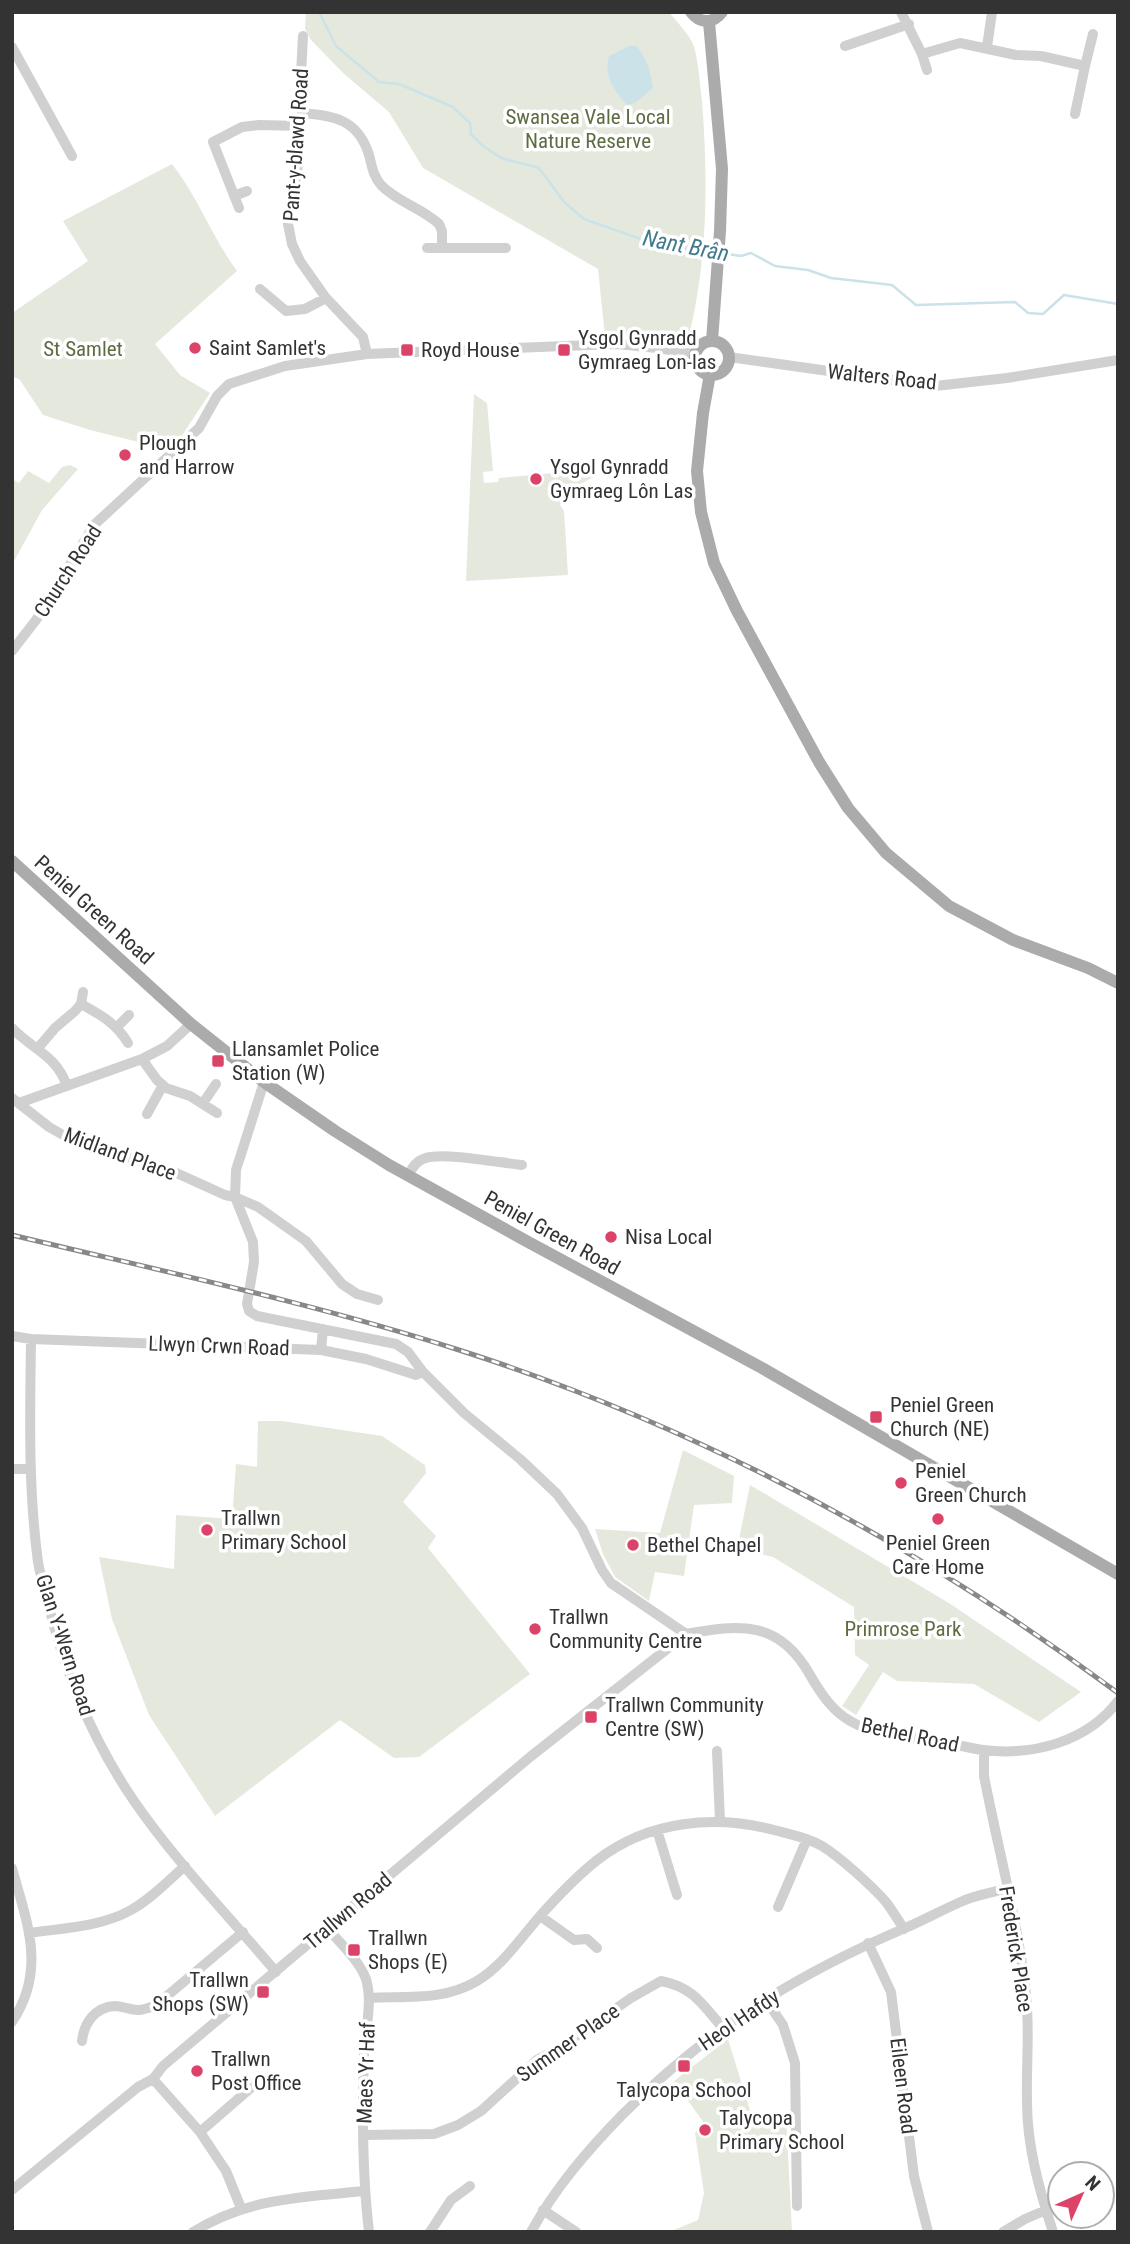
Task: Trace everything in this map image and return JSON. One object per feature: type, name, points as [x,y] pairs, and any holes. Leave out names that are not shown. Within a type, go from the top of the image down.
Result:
[{"type":"main road","points":[[691,12],[697,19],[709,22],[722,12]]},
{"type":"main road","points":[[709,22],[722,169],[712,341]]},
{"type":"main road","points":[[712,341],[724,345],[729,356],[726,368],[710,374],[698,367],[696,354],[702,344],[712,341]]},
{"type":"main road","points":[[710,374],[702,413],[697,471],[701,512],[714,563],[819,762],[848,808],[886,853],[949,906],[1013,940],[1088,968],[1118,983]]},
{"type":"main road","name":"Peniel Green Road","points":[[12,861],[191,1024],[264,1082],[335,1131],[408,1175],[613,1289],[762,1368],[1118,1574]]},
{"type":"street","points":[[901,12],[909,24],[927,70]]},
{"type":"street","points":[[987,47],[992,12]]},
{"type":"street","points":[[845,46],[909,24]]},
{"type":"street","points":[[1075,114],[1093,34]]},
{"type":"street","name":"Pant-y-blawd Road","points":[[303,36],[300,93],[302,113],[297,173],[288,224],[292,244],[300,261],[326,298],[363,337],[368,354]]},
{"type":"street","points":[[922,54],[960,43],[1085,66]]},
{"type":"street","points":[[12,47],[72,156]]},
{"type":"street","points":[[302,113],[333,116],[348,124],[360,136],[371,169],[381,185],[439,224],[442,247]]},
{"type":"street","points":[[239,208],[214,142],[242,127],[300,126]]},
{"type":"street","points":[[234,196],[247,191]]},
{"type":"street","points":[[427,248],[506,248]]},
{"type":"street","points":[[260,289],[286,311],[305,309],[326,298]]},
{"type":"street","points":[[368,354],[616,344],[696,354]]},
{"type":"street","name":"Church Road","points":[[12,651],[36,620],[94,525],[199,428],[218,396],[229,384],[285,366],[368,354]]},
{"type":"street","name":"Walters Road","points":[[729,356],[934,386],[1007,378],[1118,359]]},
{"type":"street","points":[[38,1048],[81,1004],[83,992]]},
{"type":"street","points":[[81,1004],[108,1019],[128,1043]]},
{"type":"street","points":[[117,1027],[129,1015]]},
{"type":"street","points":[[16,1101],[68,1086],[142,1059],[167,1046],[191,1024]]},
{"type":"street","points":[[12,1028],[38,1048],[62,1072],[68,1086]]},
{"type":"street","points":[[142,1059],[163,1085],[203,1103],[217,1113]]},
{"type":"street","points":[[264,1082],[236,1170],[235,1196],[253,1242],[254,1262],[248,1311],[257,1316],[396,1344],[408,1352],[423,1372],[464,1413],[557,1494],[582,1528],[611,1583],[686,1634]]},
{"type":"street","points":[[203,1103],[216,1084]]},
{"type":"street","points":[[147,1114],[163,1085]]},
{"type":"street","name":"Midland Place","points":[[16,1101],[49,1127],[70,1139],[172,1171],[258,1207],[306,1241],[342,1284],[357,1294],[377,1300]]},
{"type":"street","points":[[408,1175],[414,1165],[426,1157],[455,1157],[522,1165]]},
{"type":"street","points":[[321,1350],[323,1329]]},
{"type":"street","name":"Llwyn Crwn Road","points":[[12,1336],[31,1339],[321,1350],[366,1359],[416,1375],[423,1372]]},
{"type":"street","name":"Glan Y-Wern Road","points":[[31,1339],[30,1468],[39,1564],[54,1625],[74,1687],[99,1742],[134,1801],[276,1972]]},
{"type":"street","points":[[12,1469],[30,1468]]},
{"type":"street","name":"Bethel Road","points":[[686,1634],[737,1627],[766,1633],[789,1646],[810,1673],[822,1696],[842,1716],[854,1723],[890,1735],[984,1750],[1042,1749],[1073,1737],[1105,1716],[1118,1701]]},
{"type":"street","name":"Trallwn Road","points":[[12,2190],[138,2087],[153,2079],[163,2066],[530,1757],[686,1634]]},
{"type":"street","name":"Frederick Place","points":[[984,1750],[984,1776],[1006,1889],[1020,1944],[1027,1998],[1028,2130],[1032,2158],[1046,2210]]},
{"type":"street","points":[[717,1751],[720,1821]]},
{"type":"street","points":[[369,1998],[451,1994],[478,1980],[509,1954],[565,1889],[597,1861],[623,1843],[657,1830],[689,1823],[720,1821],[761,1826],[807,1839],[824,1847],[885,1902],[904,1929]]},
{"type":"street","points":[[657,1830],[677,1895]]},
{"type":"street","points":[[778,1907],[807,1839]]},
{"type":"street","points":[[30,1933],[100,1922],[130,1911],[186,1866]]},
{"type":"street","points":[[12,1868],[33,1953],[26,1994],[12,2022]]},
{"type":"street","name":"Heol Hafdy","points":[[531,2232],[562,2183],[594,2143],[658,2078],[722,2027],[804,1976],[868,1943],[968,1899],[1006,1889]]},
{"type":"street","points":[[540,1916],[574,1940],[587,1939],[597,1948]]},
{"type":"street","name":"Maes Yr Haf","points":[[327,1928],[356,1962],[365,1978],[369,1998],[364,2136],[369,2232]]},
{"type":"street","points":[[82,2041],[88,2019],[115,2006],[137,2010],[155,2006],[243,1932]]},
{"type":"street","name":"Eileen Road","points":[[868,1943],[891,1992],[914,2176],[928,2232]]},
{"type":"street","name":"Summer Place","points":[[364,2136],[434,2134],[458,2125],[481,2110],[537,2060],[661,1981],[678,1984],[694,1995],[722,2027]]},
{"type":"street","points":[[766,2000],[783,2025],[795,2063],[797,2206]]},
{"type":"street","points":[[153,2079],[200,2132],[226,2171],[242,2208]]},
{"type":"street","points":[[200,2132],[253,2086]]},
{"type":"street","points":[[430,2232],[451,2200],[470,2186]]},
{"type":"street","points":[[193,2232],[242,2208],[280,2198],[365,2191]]},
{"type":"street","points":[[543,2210],[576,2232]]},
{"type":"street","points":[[1003,2232],[1046,2210]]},
{"type":"green space","name":"Swansea Vale Local Nature Reserve","points":[[306,12],[669,12],[694,47],[700,79],[704,130],[706,189],[703,248],[689,336],[682,339],[605,336],[598,269],[423,168],[389,112],[343,73],[311,40],[305,29]]},
{"type":"green space","name":"St Samlet","points":[[172,164],[237,271],[155,344],[180,375],[210,393],[179,440],[163,448],[43,415],[20,380],[12,376],[12,313],[88,261],[63,221]]},
{"type":"green space","points":[[474,394],[487,403],[493,471],[483,472],[484,483],[498,482],[499,478],[564,472],[574,465],[593,465],[594,477],[578,485],[560,505],[564,511],[568,575],[466,581]]},
{"type":"green space","points":[[70,465],[78,469],[42,510],[12,565],[12,479],[19,483],[28,471],[49,483],[62,467]]},
{"type":"green space","points":[[258,1421],[282,1421],[382,1436],[425,1465],[426,1473],[403,1502],[436,1536],[428,1548],[530,1674],[419,1757],[394,1758],[340,1720],[215,1816],[149,1715],[112,1619],[99,1557],[174,1569],[176,1515],[232,1519],[236,1464],[257,1467]]},
{"type":"green space","points":[[683,1450],[734,1476],[732,1503],[694,1505],[684,1576],[655,1572],[649,1601],[615,1577],[603,1554],[595,1529],[660,1533]]},
{"type":"green space","name":"Primrose Park","points":[[750,1485],[949,1603],[1081,1692],[1039,1722],[974,1684],[897,1681],[883,1672],[856,1715],[842,1706],[869,1665],[855,1655],[854,1607],[773,1557],[737,1549]]},
{"type":"green space","points":[[728,2039],[752,2117],[786,2114],[792,2232],[669,2232],[698,2220],[704,2193],[695,2133],[704,2123],[674,2081]]},
{"type":"water","points":[[629,46],[636,46],[643,55],[653,88],[635,103],[627,105],[611,82],[607,70],[609,56]]},
{"type":"waterway","name":"Nant Brân","points":[[319,12],[336,46],[379,82],[399,84],[453,107],[470,123],[471,134],[483,146],[501,158],[539,168],[564,202],[584,219],[655,244],[715,253]]},
{"type":"waterway","name":"Nant Brân","points":[[721,253],[741,256],[751,253],[775,266],[808,270],[831,278],[892,285],[916,305],[1015,302],[1028,313],[1043,314],[1064,295],[1118,304]]},
{"type":"railway","points":[[12,1235],[349,1317],[547,1380],[634,1415],[802,1494],[884,1539],[964,1587],[1118,1693]]},
{"type":"place","name":"Saint Samlet's","points":[[195,348]]},
{"type":"place","name":"Royd House","points":[[407,350]]},
{"type":"place","name":"Ysgol Gynradd Gymraeg Lon-las","points":[[564,350]]},
{"type":"place","name":"Plough and Harrow","points":[[125,455]]},
{"type":"place","name":"Ysgol Gynradd Gymraeg Lôn Las","points":[[536,479]]},
{"type":"place","name":"Llansamlet Police Station (W)","points":[[218,1061]]},
{"type":"place","name":"Nisa Local","points":[[611,1237]]},
{"type":"place","name":"Peniel Green Church (NE)","points":[[876,1417]]},
{"type":"place","name":"Peniel Green Church","points":[[901,1483]]},
{"type":"place","name":"Peniel Green Care Home","points":[[938,1519]]},
{"type":"place","name":"Trallwn Primary School","points":[[207,1530]]},
{"type":"place","name":"Bethel Chapel","points":[[633,1545]]},
{"type":"place","name":"Trallwn Community Centre","points":[[535,1629]]},
{"type":"place","name":"Trallwn Community Centre (SW)","points":[[591,1717]]},
{"type":"place","name":"Trallwn Shops (E)","points":[[354,1950]]},
{"type":"place","name":"Trallwn Shops (SW)","points":[[263,1992]]},
{"type":"place","name":"Talycopa School","points":[[684,2066]]},
{"type":"place","name":"Trallwn Post Office","points":[[197,2071]]},
{"type":"place","name":"Talycopa Primary School","points":[[705,2130]]}]
